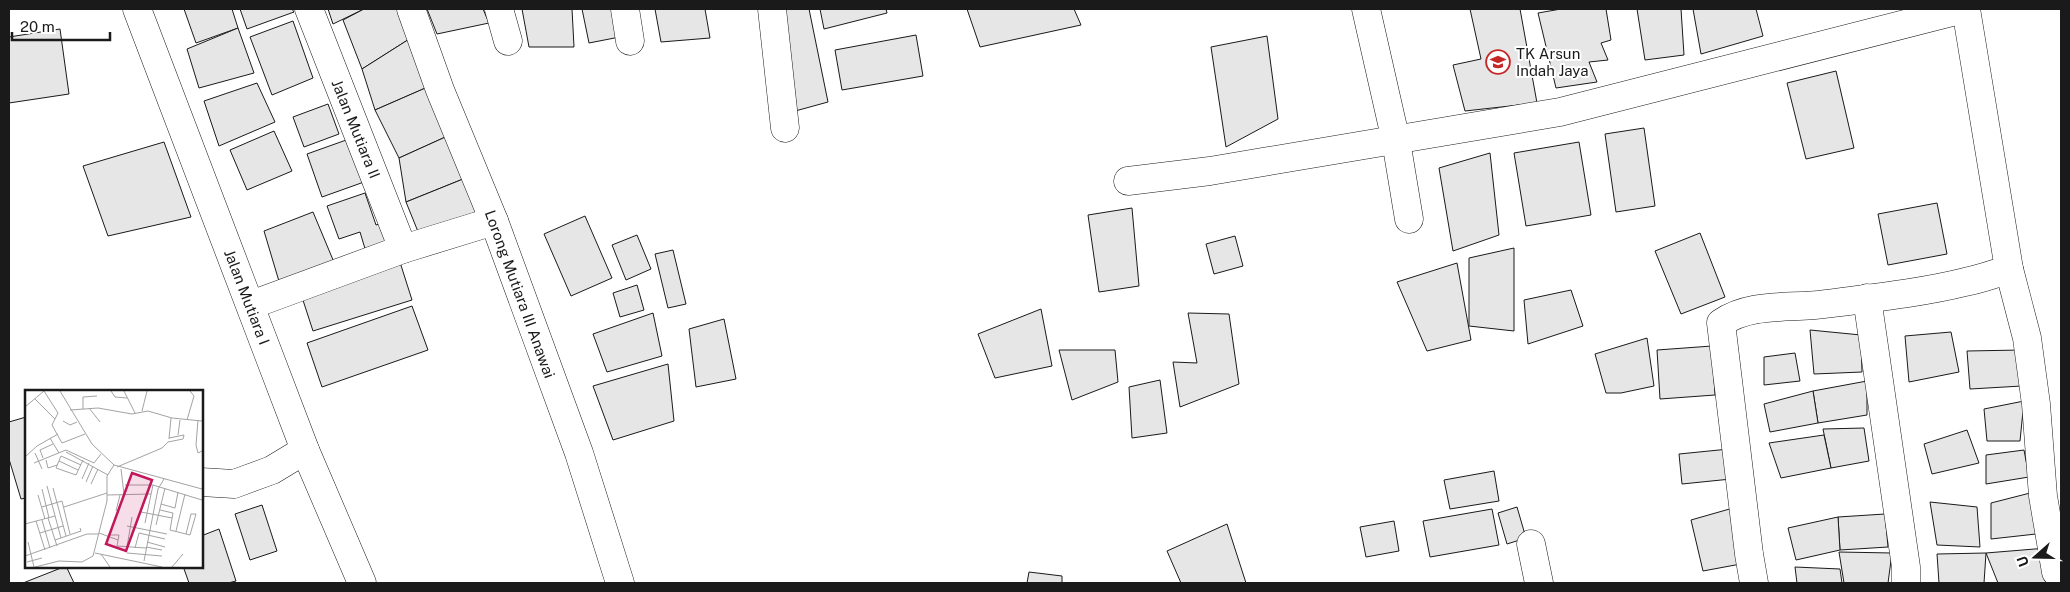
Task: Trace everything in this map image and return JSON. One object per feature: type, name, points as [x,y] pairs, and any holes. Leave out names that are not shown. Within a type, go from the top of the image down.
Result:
[{"type":"street","name":"Jalan Mutiara I","points":[[137,9],[305,450],[362,583]]},
{"type":"street","name":"Jalan Mutiara II","points":[[309,9],[403,249]]},
{"type":"street","name":"Lorong Mutiara III Anawai","points":[[412,9],[440,90],[494,221],[579,453],[620,583]]},
{"type":"street","points":[[499,9],[508,41]]},
{"type":"street","points":[[625,9],[630,40]]},
{"type":"street","points":[[772,9],[785,128]]},
{"type":"street","points":[[1366,9],[1396,141],[1409,219]]},
{"type":"street","points":[[1128,181],[1210,171],[1560,112],[1965,9],[2009,269],[2027,338],[2036,404],[2043,496],[2056,572]]},
{"type":"street","points":[[251,305],[403,249],[494,221]]},
{"type":"street","points":[[1754,583],[1722,323],[1732,316],[1747,310],[1822,305],[1867,298],[1965,282],[2009,269]]},
{"type":"street","points":[[1867,298],[1906,567],[1906,583]]},
{"type":"street","points":[[202,482],[234,484],[272,470],[305,450]]},
{"type":"street","points":[[1531,544],[1539,583]]},
{"type":"building","points":[[184,9],[232,9],[238,28],[196,43]]},
{"type":"building","points":[[240,9],[292,9],[294,12],[247,29]]},
{"type":"building","points":[[328,9],[364,9],[333,24]]},
{"type":"building","points":[[364,9],[403,9],[414,36],[362,69],[343,20]]},
{"type":"building","points":[[427,9],[483,9],[489,23],[437,34]]},
{"type":"building","points":[[522,9],[572,9],[574,47],[529,47]]},
{"type":"building","points":[[582,9],[631,9],[635,34],[589,43]]},
{"type":"building","points":[[655,9],[705,9],[710,38],[661,42]]},
{"type":"building","points":[[759,9],[809,9],[828,102],[777,116]]},
{"type":"building","points":[[820,9],[886,9],[887,13],[824,29]]},
{"type":"building","points":[[967,9],[1074,9],[1081,25],[980,47]]},
{"type":"building","name":"TK Arsun Indah Jaya","points":[[1470,9],[1520,9],[1537,103],[1465,111],[1453,65],[1481,59]]},
{"type":"building","points":[[1561,9],[1606,9],[1611,40],[1601,43],[1608,60],[1589,62],[1597,82],[1556,88],[1538,13]]},
{"type":"building","points":[[1637,9],[1681,9],[1684,55],[1645,60]]},
{"type":"building","points":[[1693,9],[1756,9],[1763,36],[1701,54]]},
{"type":"building","points":[[293,21],[313,78],[272,95],[250,37]]},
{"type":"building","points":[[238,28],[254,73],[199,88],[187,49]]},
{"type":"building","points":[[60,29],[69,94],[9,103],[9,37]]},
{"type":"building","points":[[916,35],[923,76],[842,90],[835,50]]},
{"type":"building","points":[[414,36],[430,86],[375,110],[362,69]]},
{"type":"building","points":[[1267,36],[1278,119],[1226,147],[1211,47]]},
{"type":"building","points":[[1836,71],[1854,148],[1806,159],[1787,83]]},
{"type":"building","points":[[257,83],[275,122],[219,146],[204,101]]},
{"type":"building","points":[[430,86],[452,134],[399,158],[375,110]]},
{"type":"building","points":[[328,104],[339,134],[304,147],[293,117]]},
{"type":"building","points":[[1644,128],[1655,206],[1616,212],[1605,134]]},
{"type":"building","points":[[274,131],[292,171],[247,190],[230,150]]},
{"type":"building","points":[[452,134],[468,177],[406,202],[399,158]]},
{"type":"building","points":[[349,139],[364,182],[322,197],[307,154]]},
{"type":"building","points":[[164,142],[191,217],[108,236],[83,166]]},
{"type":"building","points":[[1579,142],[1591,215],[1526,226],[1514,153]]},
{"type":"building","points":[[1490,153],[1499,235],[1453,251],[1439,168]]},
{"type":"building","points":[[468,177],[480,224],[421,239],[406,202]]},
{"type":"building","points":[[365,193],[376,225],[388,221],[396,242],[366,252],[360,232],[339,239],[327,206]]},
{"type":"building","points":[[1937,203],[1947,254],[1888,265],[1878,214]]},
{"type":"building","points":[[1132,208],[1139,286],[1099,292],[1088,215]]},
{"type":"building","points":[[313,212],[336,267],[281,288],[264,231]]},
{"type":"building","points":[[585,216],[612,278],[571,296],[544,234]]},
{"type":"building","points":[[1700,233],[1725,297],[1681,314],[1655,251]]},
{"type":"building","points":[[637,235],[651,269],[626,280],[612,245]]},
{"type":"building","points":[[1235,236],[1243,266],[1214,274],[1206,244]]},
{"type":"building","points":[[1514,248],[1514,331],[1469,326],[1469,258]]},
{"type":"building","points":[[673,250],[686,304],[668,308],[655,254]]},
{"type":"building","points":[[399,259],[412,300],[313,331],[300,291]]},
{"type":"building","points":[[1457,263],[1471,340],[1427,351],[1397,282]]},
{"type":"building","points":[[637,285],[644,310],[620,317],[613,293]]},
{"type":"building","points":[[1571,290],[1583,326],[1528,344],[1524,300]]},
{"type":"building","points":[[412,306],[428,350],[322,387],[307,343]]},
{"type":"building","points":[[1041,309],[1052,366],[995,378],[978,334]]},
{"type":"building","points":[[653,313],[662,356],[607,372],[593,334]]},
{"type":"building","points":[[1188,313],[1229,314],[1239,384],[1180,407],[1173,362],[1197,363]]},
{"type":"building","points":[[724,319],[736,379],[696,387],[689,329]]},
{"type":"building","points":[[1810,330],[1861,335],[1862,372],[1814,374]]},
{"type":"building","points":[[1951,332],[1959,372],[1909,382],[1905,336]]},
{"type":"building","points":[[1647,338],[1654,386],[1621,393],[1606,393],[1595,354]]},
{"type":"building","points":[[1712,346],[1715,395],[1660,399],[1657,350]]},
{"type":"building","points":[[1059,350],[1115,350],[1118,382],[1072,400]]},
{"type":"building","points":[[2021,350],[2022,386],[1970,389],[1967,351]]},
{"type":"building","points":[[1795,353],[1800,381],[1764,385],[1764,357]]},
{"type":"building","points":[[668,364],[674,421],[613,440],[593,386]]},
{"type":"building","points":[[1160,380],[1167,433],[1132,438],[1129,387]]},
{"type":"building","points":[[1867,381],[1867,415],[1818,423],[1813,391]]},
{"type":"building","points":[[1813,391],[1818,423],[1770,432],[1764,404]]},
{"type":"building","points":[[2024,401],[2020,441],[1987,441],[1984,409]]},
{"type":"building","points":[[25,417],[25,498],[21,499],[9,459],[9,422]]},
{"type":"building","points":[[1864,428],[1869,461],[1831,468],[1823,429]]},
{"type":"building","points":[[1967,430],[1979,463],[1932,474],[1924,444]]},
{"type":"building","points":[[1824,435],[1831,468],[1781,478],[1769,443]]},
{"type":"building","points":[[1729,449],[1731,479],[1682,484],[1679,454]]},
{"type":"building","points":[[2024,450],[2029,477],[1986,484],[1986,455]]},
{"type":"building","points":[[1494,471],[1499,501],[1450,509],[1444,480]]},
{"type":"building","points":[[2034,492],[2036,534],[1991,539],[1991,503]]},
{"type":"building","points":[[1930,502],[1977,507],[1980,547],[1937,545]]},
{"type":"building","points":[[262,505],[277,551],[250,560],[235,514]]},
{"type":"building","points":[[1517,507],[1526,538],[1507,544],[1498,513]]},
{"type":"building","points":[[1733,508],[1746,563],[1703,571],[1691,520]]},
{"type":"building","points":[[1492,509],[1499,545],[1430,557],[1423,521]]},
{"type":"building","points":[[1885,514],[1888,547],[1840,550],[1838,517]]},
{"type":"building","points":[[1838,517],[1840,550],[1796,560],[1788,528]]},
{"type":"building","points":[[1394,521],[1399,551],[1366,557],[1360,527]]},
{"type":"building","points":[[1227,524],[1246,583],[1181,583],[1167,551]]},
{"type":"building","points":[[219,529],[236,581],[228,583],[189,583],[183,567],[202,567],[202,536]]},
{"type":"building","points":[[2047,548],[2053,583],[1998,583],[1986,553]]},
{"type":"building","points":[[1839,552],[1892,553],[1888,583],[1844,583]]},
{"type":"building","points":[[1986,553],[1984,583],[1939,583],[1937,554]]},
{"type":"building","points":[[66,567],[74,583],[23,583]]},
{"type":"building","points":[[1795,567],[1840,569],[1842,583],[1797,583]]},
{"type":"building","points":[[1029,572],[1062,576],[1062,583],[1027,583]]},
{"type":"place","name":"TK Arsun Indah Jaya","points":[[1498,62]]}]
